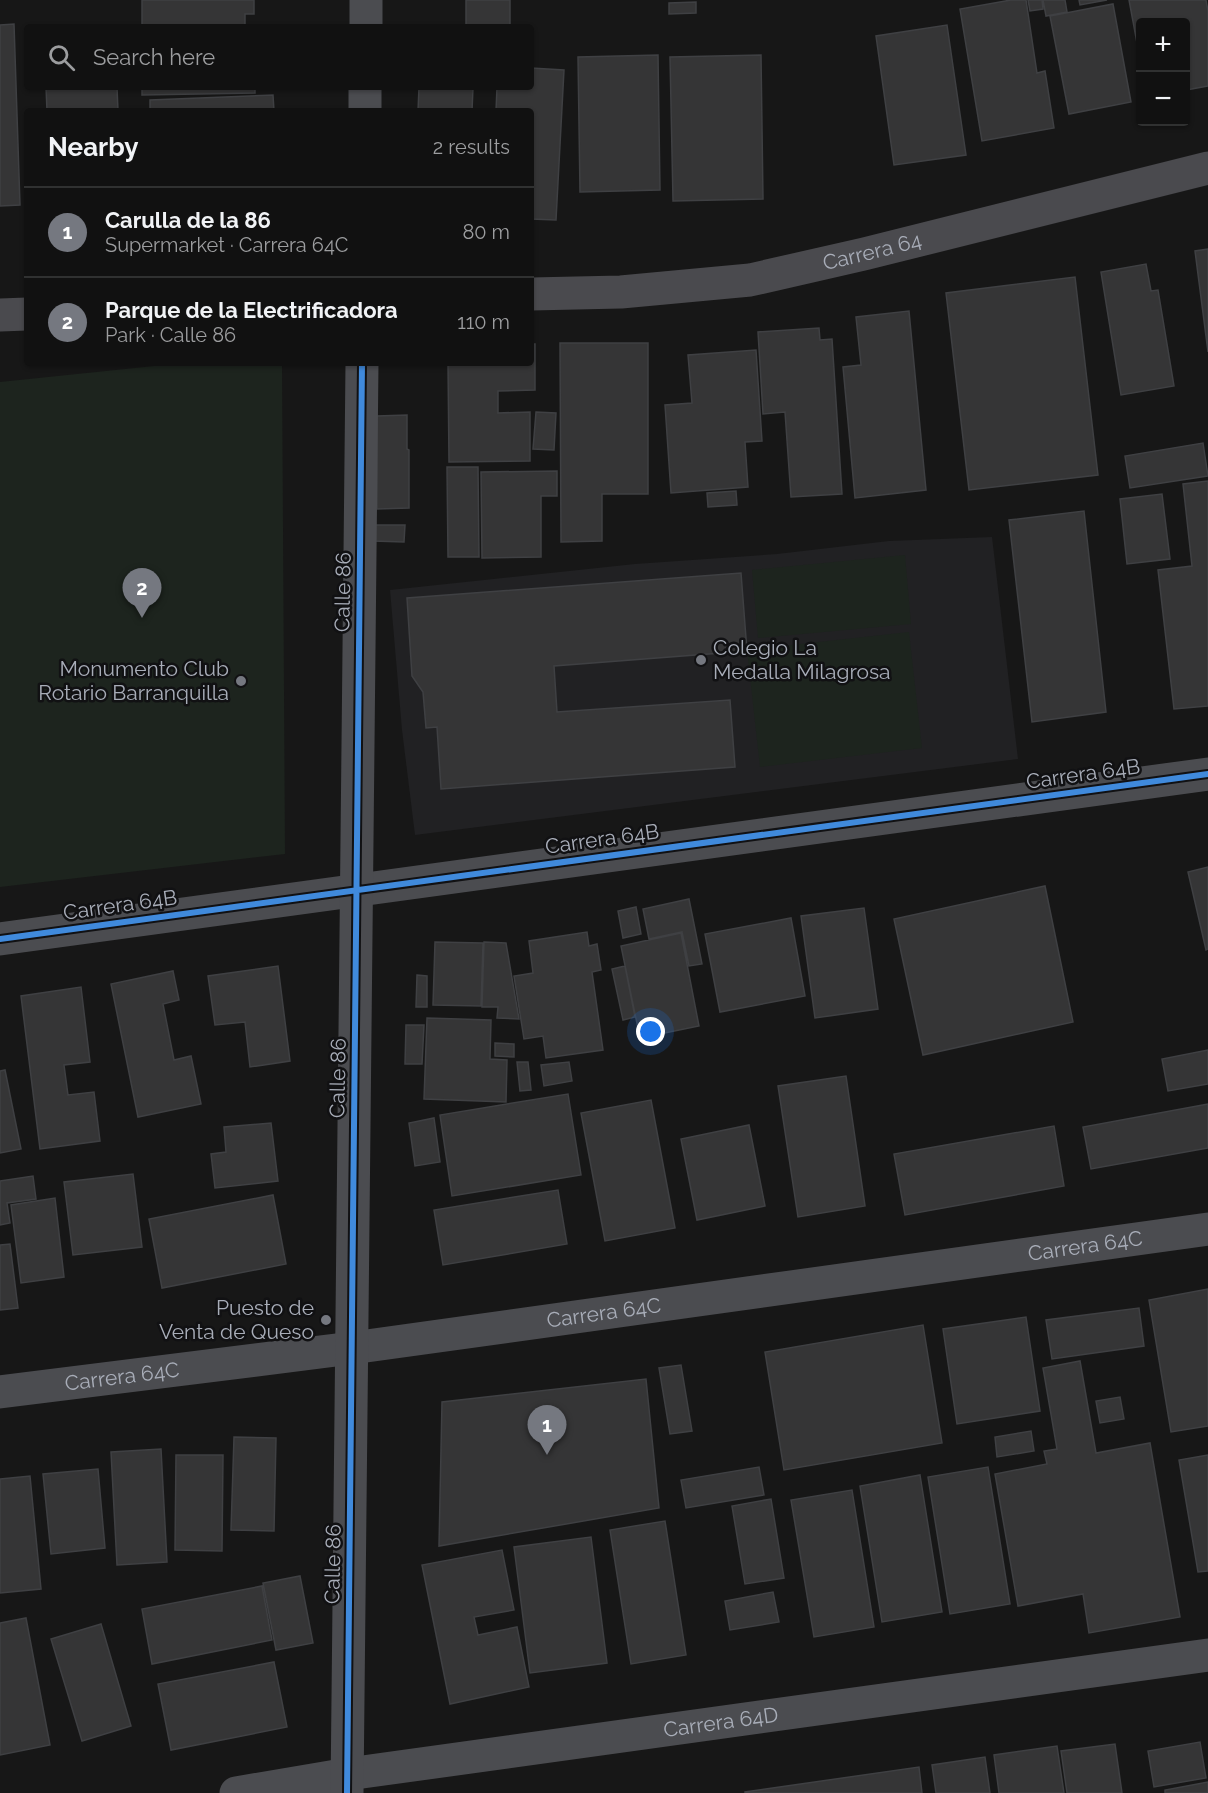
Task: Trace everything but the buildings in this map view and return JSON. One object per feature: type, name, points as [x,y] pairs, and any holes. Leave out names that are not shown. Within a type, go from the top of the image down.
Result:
[{"type":"street","points":[[366,0],[366,24]]},
{"type":"street","points":[[365,90],[365,108]]},
{"type":"street","name":"Carrera 64","points":[[534,294],[621,292],[750,280],[864,254],[1208,168]]},
{"type":"street","points":[[0,315],[24,314]]},
{"type":"street","name":"Calle 86","points":[[347,1784],[362,366]]},
{"type":"street","name":"Carrera 64B","points":[[0,939],[1208,774]]},
{"type":"street","name":"Carrera 64C","points":[[0,1392],[352,1348],[1208,1229]]},
{"type":"street","name":"Carrera 64D","points":[[236,1793],[347,1784],[1208,1655]]},
{"type":"shaded area","points":[[154,366],[282,366],[285,854],[0,887],[0,382]]},
{"type":"shaded area","name":"Colegio La Medalla Milagrosa","points":[[992,537],[1018,759],[415,835],[402,730],[390,590],[635,564],[777,554],[889,541]]},
{"type":"shaded area","points":[[905,555],[911,624],[758,638],[752,570]]},
{"type":"shaded area","points":[[909,632],[922,748],[760,767],[747,650]]},
{"type":"cycle path","points":[[347,1793],[362,366]]},
{"type":"cycle path","points":[[0,939],[1208,774]]},
{"type":"place","name":"Parque de la Electrificadora","points":[[142,618]]},
{"type":"place","name":"Colegio La Medalla Milagrosa","points":[[701,660]]},
{"type":"place","name":"Monumento Club Rotario Barranquilla","points":[[241,681]]},
{"type":"place","name":"Puesto de Venta de Queso","points":[[326,1320]]},
{"type":"place","name":"Carulla de la 86","points":[[547,1455]]}]
